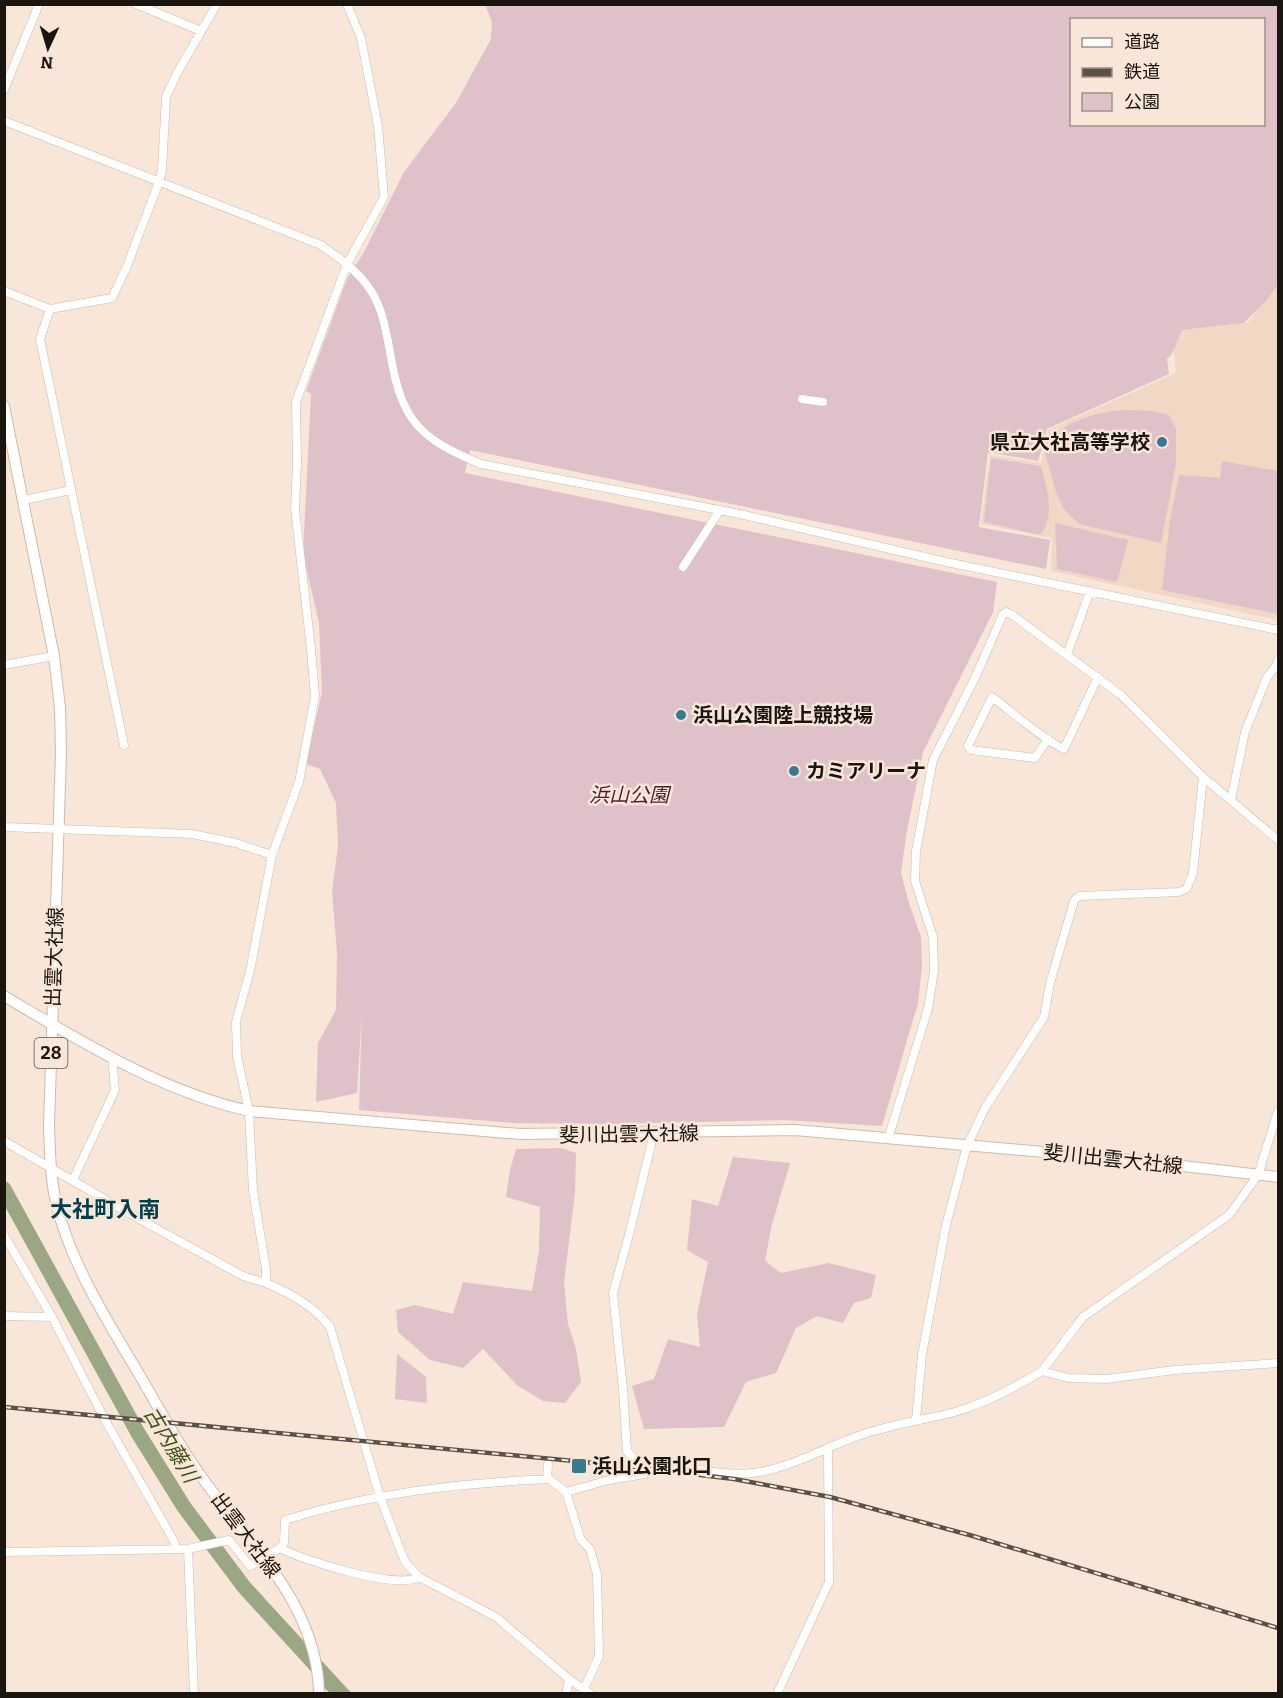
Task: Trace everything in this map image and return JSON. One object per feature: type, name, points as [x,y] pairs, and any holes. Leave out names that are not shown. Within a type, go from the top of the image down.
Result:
[{"type":"main road","name":"出雲大社線","points":[[4,406],[54,656],[60,708],[61,753],[49,1125],[51,1168],[56,1203],[75,1257],[97,1304],[192,1464],[280,1580],[299,1611],[309,1635],[315,1659],[319,1694]]},
{"type":"main road","name":"斐川出雲大社線","points":[[4,996],[112,1057],[175,1089],[215,1103],[249,1111],[520,1134],[795,1130],[1122,1159],[1278,1177]]},
{"type":"street","points":[[4,90],[39,4]]},
{"type":"street","points":[[136,4],[201,31]]},
{"type":"street","points":[[4,291],[50,309],[112,298],[127,266],[159,182],[162,170],[166,97],[217,4]]},
{"type":"street","points":[[266,1283],[266,1269],[253,1191],[249,1111],[237,1056],[236,1022],[250,971],[272,855],[299,782],[315,696],[295,509],[296,402],[347,264],[384,198],[378,126],[361,38],[347,4]]},
{"type":"street","points":[[4,121],[321,245],[347,264],[370,290],[380,309],[386,328],[395,384],[405,408],[427,436],[454,453],[481,464],[720,510],[946,562],[1278,630]]},
{"type":"street","points":[[50,309],[40,339],[124,745]]},
{"type":"street","points":[[802,399],[823,402]]},
{"type":"street","points":[[24,500],[71,490]]},
{"type":"street","points":[[683,567],[720,510]]},
{"type":"street","points":[[1067,655],[1090,591]]},
{"type":"street","points":[[888,1139],[928,1009],[934,971],[933,937],[915,881],[916,851],[933,760],[975,678],[1003,614],[1006,612],[1011,614],[1121,695],[1203,777],[1278,840]]},
{"type":"street","points":[[4,665],[54,656]]},
{"type":"street","points":[[1231,800],[1245,732],[1267,677],[1278,660]]},
{"type":"street","points":[[1048,739],[1035,758],[971,750],[968,746],[992,698],[1064,748],[1098,677]]},
{"type":"street","points":[[916,1420],[922,1354],[946,1225],[968,1146],[985,1108],[1044,1017],[1050,983],[1074,901],[1079,896],[1179,892],[1187,888],[1193,873],[1203,777]]},
{"type":"street","points":[[4,827],[192,834],[236,843],[272,855]]},
{"type":"street","points":[[73,1180],[115,1090],[112,1057]]},
{"type":"street","points":[[654,1133],[613,1293],[627,1451],[635,1460],[657,1464],[733,1473],[754,1473],[793,1462],[860,1435],[956,1412],[989,1400],[1042,1371],[1083,1317],[1229,1215],[1258,1175],[1278,1111]]},
{"type":"street","points":[[4,1141],[243,1276],[285,1291],[320,1314],[330,1327],[380,1497],[405,1562],[419,1577],[496,1617],[569,1679],[588,1691],[599,1656],[597,1574],[590,1549],[581,1540],[566,1492],[547,1479],[464,1484],[403,1491],[380,1497],[316,1510],[285,1520],[284,1543],[280,1548],[250,1566],[229,1540],[188,1549],[4,1552]]},
{"type":"street","points":[[4,1235],[52,1317],[105,1420],[175,1543],[174,1549]]},
{"type":"street","points":[[4,1316],[52,1317]]},
{"type":"street","points":[[1042,1371],[1068,1378],[1107,1379],[1174,1370],[1278,1363]]},
{"type":"street","points":[[777,1694],[829,1582],[828,1449]]},
{"type":"street","points":[[547,1479],[548,1464]]},
{"type":"street","points":[[566,1492],[609,1480],[645,1474],[657,1464]]},
{"type":"street","points":[[280,1548],[313,1562],[368,1576],[412,1581],[419,1577]]},
{"type":"street","points":[[188,1549],[194,1694]]},
{"type":"street","points":[[566,1694],[569,1679]]},
{"type":"shaded area","name":"県立大社高等学校","points":[[1278,282],[1278,620],[1051,571],[1052,538],[981,524],[990,455],[1041,463],[1048,430],[1176,373],[1172,331],[1248,323]]},
{"type":"shaded area","points":[[320,1664],[352,1693],[330,1693],[322,1686]]},
{"type":"green space","name":"浜山公園","points":[[487,5],[1278,5],[1278,285],[1244,323],[1182,330],[1172,354],[1167,359],[1169,374],[1047,429],[1044,439],[1068,425],[1105,412],[1130,410],[1169,415],[1176,429],[1176,464],[1161,543],[1079,524],[1063,508],[1056,492],[1043,445],[1038,461],[988,452],[979,527],[1050,540],[1046,569],[470,450],[465,473],[997,582],[993,612],[923,752],[901,873],[921,937],[922,966],[918,1003],[882,1126],[785,1120],[611,1124],[513,1123],[359,1110],[362,1010],[357,1093],[316,1102],[318,1043],[336,1010],[337,953],[332,892],[338,846],[336,803],[320,769],[306,764],[322,692],[319,623],[303,554],[311,394],[306,391],[347,279],[364,252],[404,172],[456,103],[491,39],[492,22]]},
{"type":"green space","points":[[991,458],[1041,466],[1048,493],[1049,510],[1048,519],[1040,535],[984,522]]},
{"type":"green space","points":[[1222,461],[1278,471],[1278,614],[1162,590],[1170,520],[1179,475],[1220,478]]},
{"type":"green space","points":[[1055,523],[1128,540],[1117,582],[1057,569]]},
{"type":"green space","points":[[561,1148],[576,1153],[575,1192],[564,1283],[568,1324],[576,1349],[581,1382],[565,1403],[543,1401],[517,1385],[483,1349],[463,1368],[430,1360],[398,1332],[396,1310],[415,1305],[453,1314],[463,1282],[532,1291],[539,1251],[540,1207],[506,1197],[510,1170],[516,1149]]},
{"type":"green space","points":[[733,1157],[790,1163],[771,1228],[765,1261],[781,1273],[829,1263],[876,1275],[871,1298],[854,1303],[843,1323],[817,1316],[796,1328],[776,1373],[746,1382],[724,1427],[644,1429],[632,1386],[654,1379],[668,1339],[700,1347],[697,1314],[708,1262],[687,1250],[692,1199],[718,1206]]},
{"type":"green space","points":[[397,1354],[426,1377],[427,1403],[395,1399]]},
{"type":"waterway","name":"古内藤川","points":[[4,1189],[138,1433],[184,1507],[244,1587],[342,1694]]},
{"type":"railway","points":[[4,1407],[616,1465],[734,1479],[830,1497],[973,1536],[1278,1628]]},
{"type":"place","name":"県立大社高等学校","points":[[1162,442]]},
{"type":"place","name":"浜山公園陸上競技場","points":[[681,715]]},
{"type":"place","name":"カミアリーナ","points":[[794,771]]},
{"type":"place","name":"浜山公園北口","points":[[579,1466]]},
{"type":"district","name":"大社町入南","points":[[105,1209]]}]
